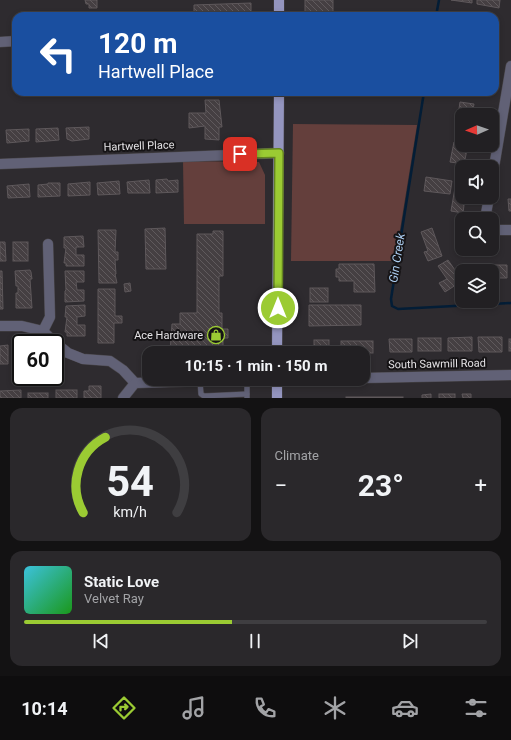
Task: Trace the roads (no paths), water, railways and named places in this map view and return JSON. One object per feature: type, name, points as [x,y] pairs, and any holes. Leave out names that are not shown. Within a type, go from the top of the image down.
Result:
[{"type":"main road","points":[[279,0],[279,12]]},
{"type":"main road","points":[[277,346],[279,96]]},
{"type":"main road","points":[[277,386],[277,398]]},
{"type":"street","points":[[0,42],[12,41]]},
{"type":"street","points":[[496,160],[509,92],[511,66]]},
{"type":"street","name":"Hartwell Place","points":[[0,164],[279,153]]},
{"type":"street","points":[[499,230],[511,230]]},
{"type":"street","points":[[43,330],[50,316],[48,244]]},
{"type":"street","points":[[0,326],[22,326],[43,330],[52,340],[68,353],[83,359],[110,361],[123,370],[134,383]]},
{"type":"street","name":"South Sawmill Road","points":[[370,378],[511,375]]},
{"type":"street","points":[[134,383],[142,383]]},
{"type":"street","points":[[124,398],[134,383]]},
{"type":"lane","points":[[200,386],[201,394],[204,396],[247,396],[246,386]]},
{"type":"waterway","name":"Gin Creek","points":[[437,12],[439,0]]},
{"type":"waterway","name":"Gin Creek","points":[[423,96],[391,299],[392,306],[398,309],[511,303]]},
{"type":"place","name":"Ace Hardware","points":[[216,335]]}]
